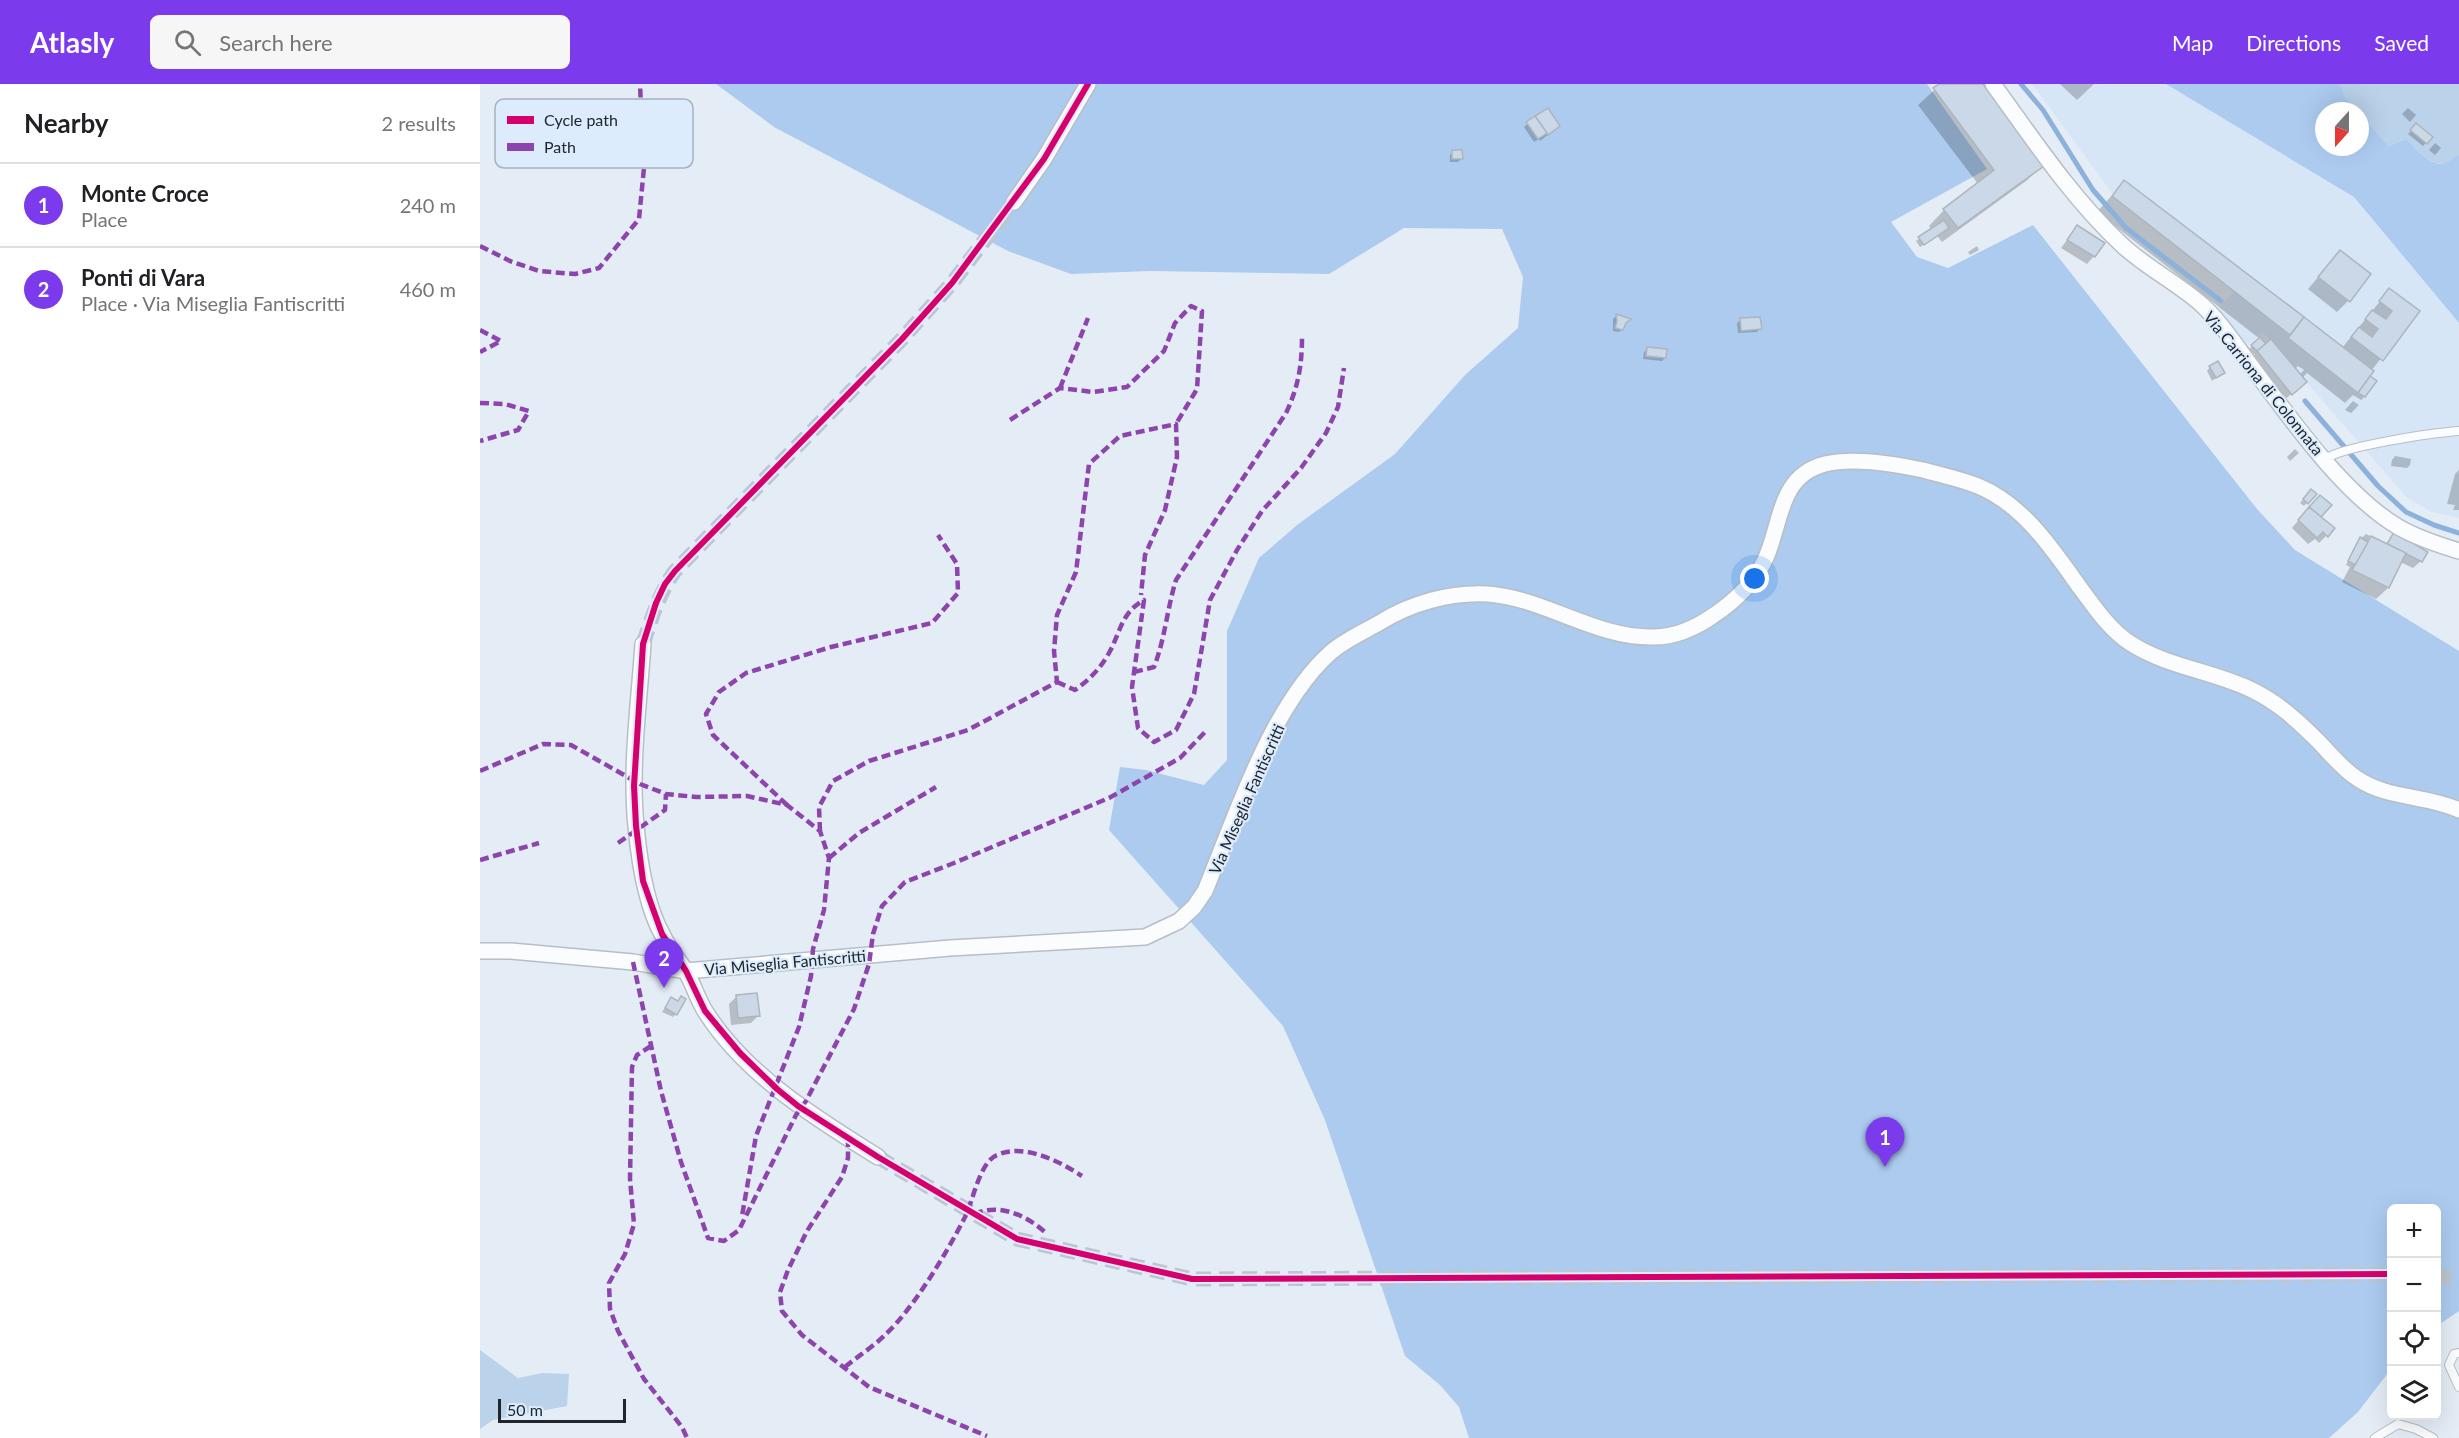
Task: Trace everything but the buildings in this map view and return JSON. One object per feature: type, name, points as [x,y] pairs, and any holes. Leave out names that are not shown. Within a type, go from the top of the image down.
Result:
[{"type":"street","points":[[1014,202],[1044,159],[1088,84]]},
{"type":"street","name":"Via Carriona di Colonnata","points":[[1993,84],[2057,172],[2097,220],[2122,246],[2201,304],[2374,509],[2400,528],[2436,544],[2458,548]]},
{"type":"street","name":"Via Miseglia Fantiscritti","points":[[480,951],[511,951],[633,962],[686,971],[950,948],[1145,937],[1165,930],[1194,907],[1205,891],[1267,744],[1298,690],[1331,651],[1386,618],[1426,600],[1486,594],[1527,601],[1624,634],[1652,638],[1678,634],[1703,623],[1730,605],[1751,584],[1766,558],[1779,513],[1790,487],[1804,472],[1827,463],[1892,463],[1953,477],[1982,487],[2010,504],[2026,519],[2049,545],[2103,619],[2127,641],[2157,658],[2248,688],[2278,704],[2355,778],[2372,787],[2397,795],[2448,805],[2459,810]]},
{"type":"street","points":[[643,644],[634,786],[636,826],[644,881],[662,934],[686,971],[705,1011],[723,1035],[777,1089],[798,1106],[878,1157]]},
{"type":"lane","points":[[2329,456],[2358,448],[2459,431]]},
{"type":"lane","points":[[2459,1353],[2454,1354],[2450,1365],[2459,1387]]},
{"type":"lane","points":[[2375,1438],[2398,1424],[2416,1428],[2433,1438]]},
{"type":"shaded area","points":[[716,84],[1927,84],[1987,169],[1891,222],[1917,257],[1948,268],[2033,225],[2257,509],[2295,550],[2459,651],[2459,1311],[2441,1323],[2441,1204],[2387,1204],[2387,1374],[2358,1412],[2329,1438],[1469,1438],[1459,1407],[1440,1385],[1405,1356],[1325,1120],[1283,1026],[1109,830],[1120,767],[1146,770],[1204,785],[1227,760],[1227,631],[1259,558],[1297,525],[1395,454],[1465,375],[1518,328],[1523,277],[1502,229],[1404,228],[1329,274],[1150,271],[1071,274],[1008,251],[774,127]]},
{"type":"shaded area","points":[[2032,84],[2168,85],[2354,197],[2459,323],[2459,518],[2431,512],[2406,497],[2263,332],[2248,345],[2217,310],[2234,292],[2115,197]]},
{"type":"shaded area","points":[[2166,84],[2340,84],[2344,96],[2349,102],[2315,102],[2315,156],[2369,156],[2369,124],[2389,146],[2406,139],[2424,156],[2436,163],[2450,161],[2457,155],[2459,156],[2459,323],[2354,197]]},
{"type":"shaded area","points":[[2340,84],[2459,84],[2459,156],[2441,164],[2425,157],[2406,139],[2389,146],[2369,124],[2369,102],[2349,102],[2343,96]]},
{"type":"shaded area","points":[[480,1350],[518,1378],[542,1373],[569,1374],[567,1406],[493,1420],[480,1429]]},
{"type":"waterway","points":[[2021,84],[2043,110],[2093,190],[2126,228],[2221,301]]},
{"type":"waterway","points":[[2305,401],[2378,486],[2406,512],[2459,533]]},
{"type":"tunnel","points":[[643,644],[660,597],[675,571],[902,339],[952,283],[1014,202]]},
{"type":"tunnel","points":[[878,1157],[1017,1239],[1192,1279],[2387,1274]]},
{"type":"tunnel","points":[[2441,1277],[2459,1279]]},
{"type":"marked path","points":[[640,84],[641,99]]},
{"type":"marked path","points":[[480,246],[510,261],[539,271],[575,274],[599,268],[639,219],[644,168]]},
{"type":"marked path","points":[[1010,420],[1060,388],[1093,392],[1127,387],[1164,351],[1175,323],[1191,306],[1202,311],[1197,389],[1176,424]]},
{"type":"marked path","points":[[1060,388],[1088,318]]},
{"type":"marked path","points":[[480,330],[501,341],[480,352]]},
{"type":"marked path","points":[[1134,672],[1154,667],[1176,580],[1286,413],[1299,376],[1302,338]]},
{"type":"marked path","points":[[1057,682],[1075,690],[1090,678],[1109,653],[1126,617],[1136,605],[1144,600],[1132,687],[1138,728],[1154,742],[1176,730],[1194,694],[1210,600],[1237,550],[1262,511],[1301,468],[1326,433],[1338,407],[1344,368]]},
{"type":"marked path","points":[[480,403],[505,404],[529,411],[518,430],[480,441]]},
{"type":"marked path","points":[[820,831],[819,807],[833,781],[869,761],[968,730],[1057,682],[1054,651],[1057,615],[1076,572],[1089,464],[1120,436],[1176,424],[1177,457],[1165,510],[1145,555],[1141,595]]},
{"type":"marked path","points":[[787,805],[713,735],[706,714],[719,692],[746,673],[831,647],[932,623],[958,593],[957,564],[938,535]]},
{"type":"marked path","points":[[633,962],[661,1091],[681,1162],[708,1238],[724,1241],[739,1230],[796,1115],[806,1101],[854,1009],[869,964],[873,934],[882,906],[905,882],[1109,798],[1180,758],[1206,731]]},
{"type":"marked path","points":[[480,771],[543,744],[571,745],[640,784],[666,794],[696,797],[747,796],[787,805],[820,831],[829,858],[824,910],[813,949],[811,976],[799,1027],[756,1136],[742,1216]]},
{"type":"marked path","points":[[829,858],[859,833],[936,787]]},
{"type":"marked path","points":[[618,843],[665,810],[666,794]]},
{"type":"marked path","points":[[480,860],[539,843]]},
{"type":"marked path","points":[[651,1046],[637,1055],[632,1067],[630,1179],[634,1224],[625,1254],[609,1283],[610,1309],[618,1331],[644,1379],[682,1427],[687,1438]]},
{"type":"marked path","points":[[848,1138],[848,1158],[842,1177],[807,1231],[788,1270],[780,1292],[782,1311],[802,1335],[869,1387],[987,1436]]},
{"type":"marked path","points":[[845,1367],[876,1344],[896,1324],[918,1296],[957,1233],[981,1174],[991,1159],[1007,1152],[1030,1152],[1063,1165],[1082,1176]]},
{"type":"marked path","points":[[974,1214],[1003,1210],[1021,1216],[1046,1233]]},
{"type":"cycle path","points":[[1088,84],[1044,159],[952,283],[902,339],[675,571],[665,584],[656,603],[643,644],[634,786],[643,881],[662,934],[686,971],[705,1011],[740,1053],[777,1089],[798,1106],[878,1157],[1017,1239],[1192,1279],[2387,1274]]},
{"type":"place","name":"Ponti di Vara","points":[[664,988]]},
{"type":"place","name":"Monte Croce","points":[[1885,1167]]}]
